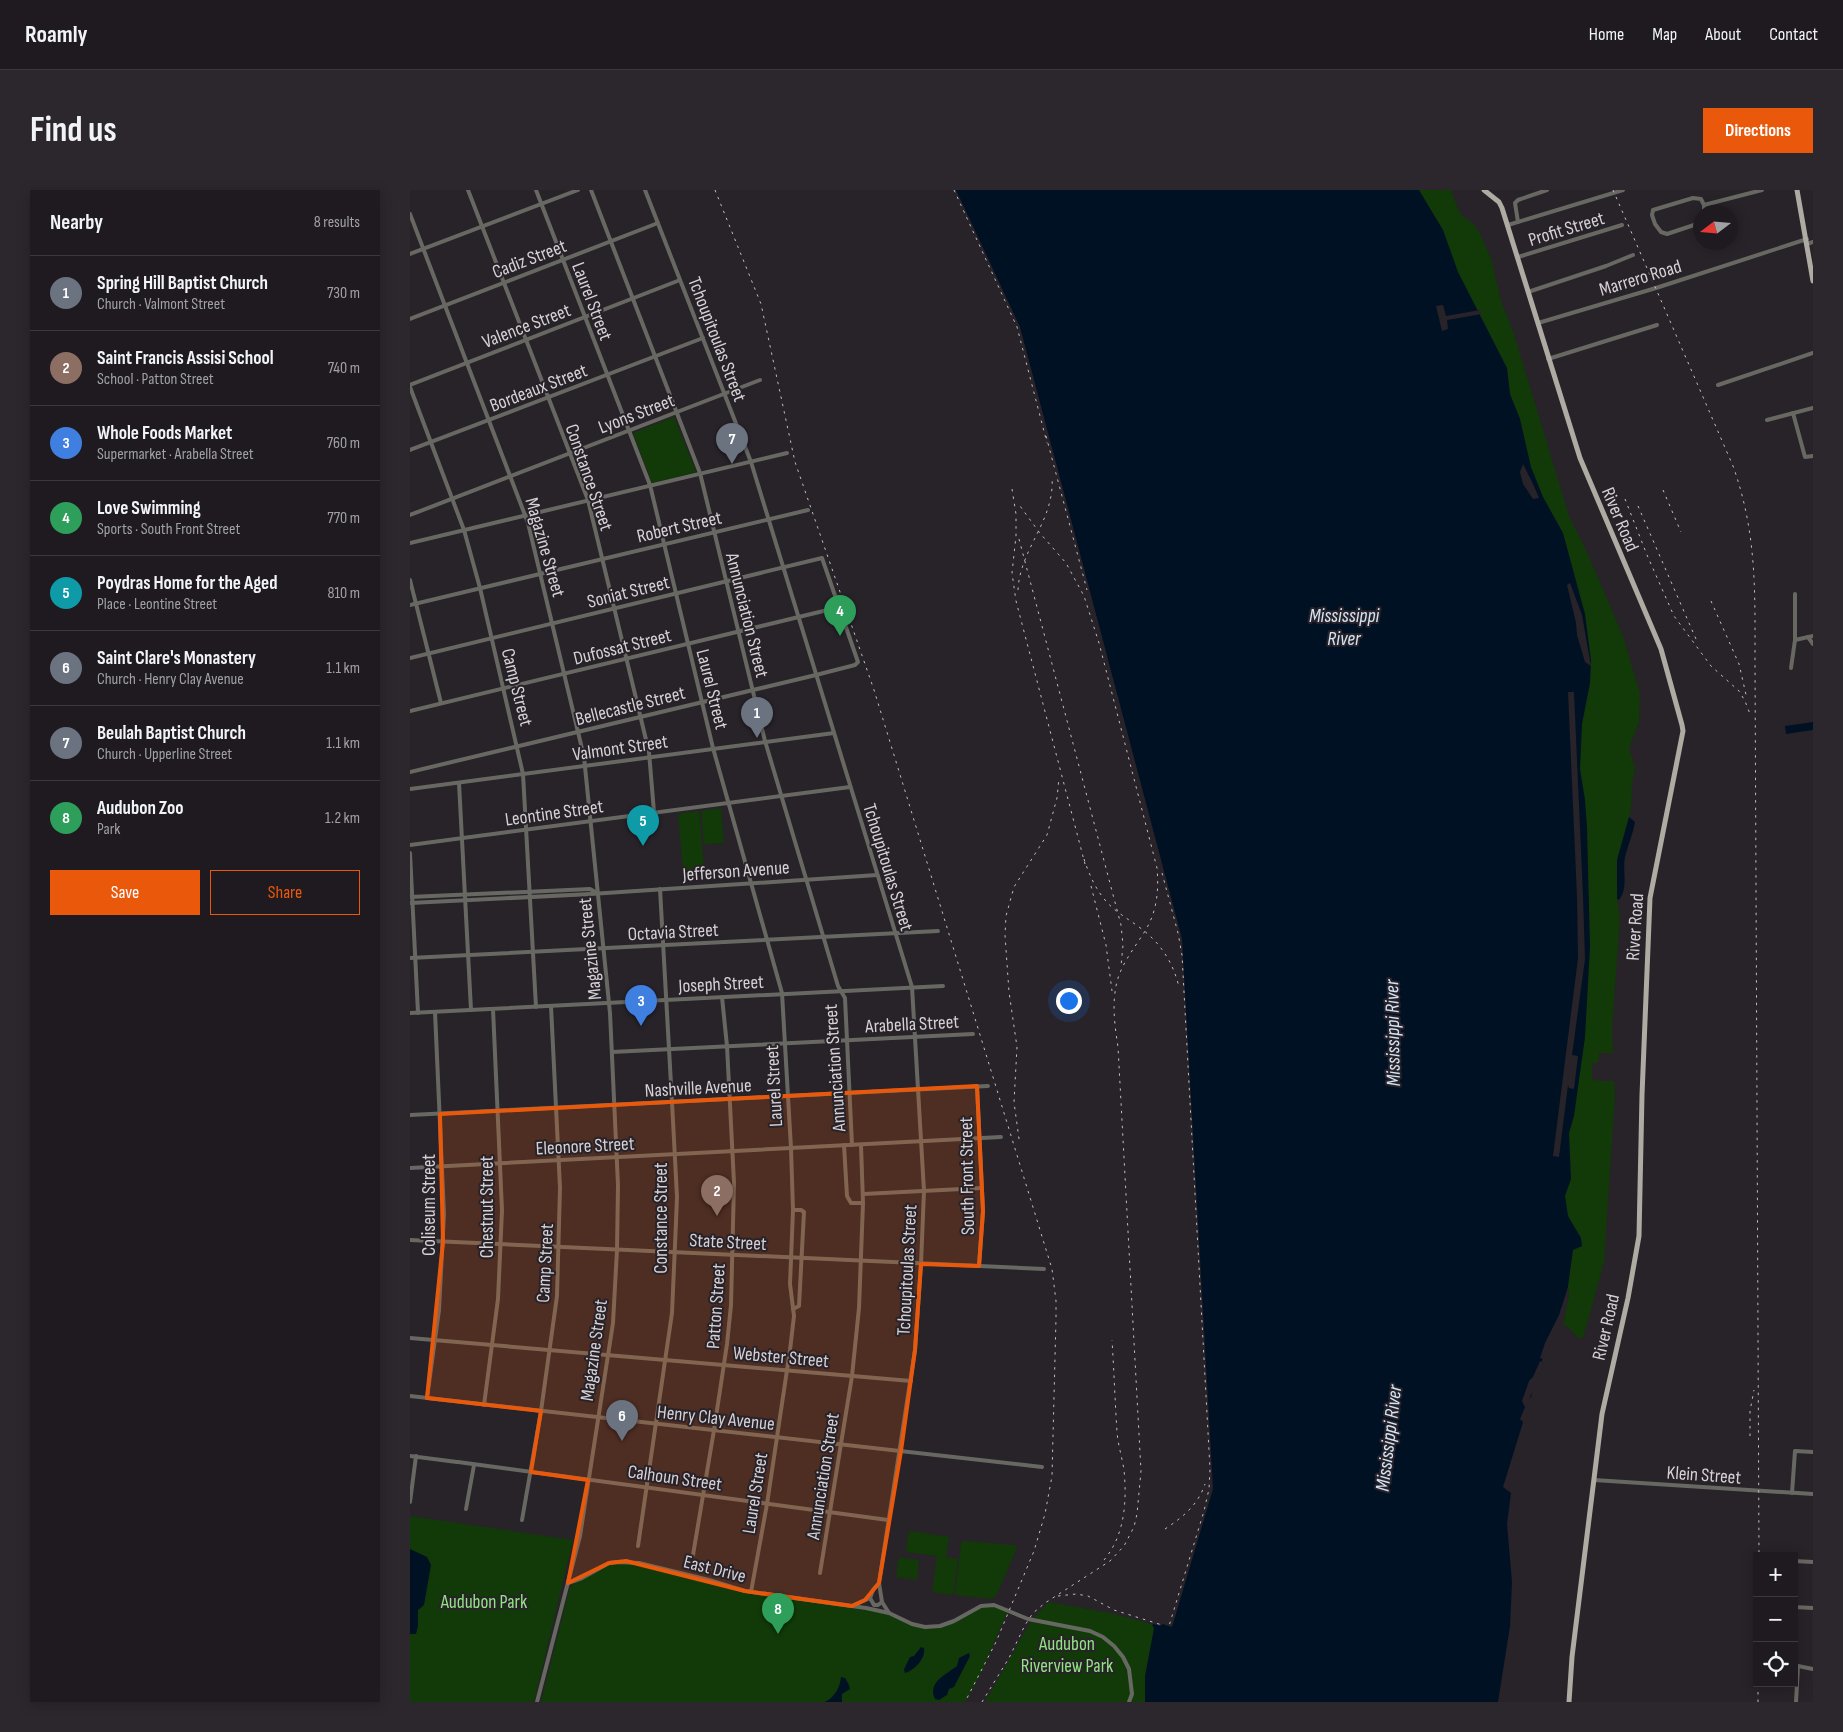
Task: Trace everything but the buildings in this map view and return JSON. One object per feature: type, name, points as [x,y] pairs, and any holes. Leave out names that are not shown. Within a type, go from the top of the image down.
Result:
[{"type":"main road","name":"River Road","points":[[1484,190],[1499,202],[1508,225],[1580,458],[1661,650],[1682,731],[1650,898],[1639,1236],[1628,1298],[1605,1397],[1572,1657],[1569,1702]]},
{"type":"main road","points":[[1797,190],[1809,242],[1813,281]]},
{"type":"street","name":"Constance Street","points":[[468,190],[588,500],[649,757],[654,812]]},
{"type":"street","name":"Laurel Street","points":[[536,190],[650,485],[713,748],[782,993],[791,1148],[793,1210],[790,1284],[793,1309],[787,1371],[767,1504],[751,1592]]},
{"type":"street","points":[[410,254],[578,190]]},
{"type":"street","name":"Annunciation Street","points":[[591,190],[700,473],[752,690],[780,796],[840,991],[845,998],[852,1145]]},
{"type":"street","name":"Tchoupitoulas Street","points":[[645,190],[751,462],[912,987],[924,1191],[915,1350],[879,1583],[882,1602],[889,1614]]},
{"type":"street","points":[[1518,222],[1515,203],[1547,190]]},
{"type":"street","points":[[1508,225],[1623,190]]},
{"type":"street","points":[[1693,225],[1667,234],[1662,232],[1655,224],[1652,215],[1653,210],[1693,198],[1701,199],[1704,205],[1762,190]]},
{"type":"street","name":"Magazine Street","points":[[410,214],[525,516],[540,574],[579,731],[585,765],[608,1002],[618,1186],[615,1299],[580,1536],[537,1702]]},
{"type":"street","name":"Cadiz Street","points":[[410,319],[658,223]]},
{"type":"street","name":"Profit Street","points":[[1518,257],[1622,225]]},
{"type":"street","name":"Marrero Road","points":[[1538,323],[1809,242]]},
{"type":"street","points":[[1528,292],[1632,255]]},
{"type":"street","name":"Valence Street","points":[[410,386],[467,362],[680,280]]},
{"type":"street","points":[[1548,359],[1656,324]]},
{"type":"street","name":"Bordeaux Street","points":[[410,450],[703,338]]},
{"type":"street","points":[[1718,385],[1813,354]]},
{"type":"street","name":"Lyons Street","points":[[410,515],[760,380]]},
{"type":"street","name":"Camp Street","points":[[410,386],[464,530],[518,746],[523,774],[536,1006]]},
{"type":"street","points":[[1767,420],[1813,408]]},
{"type":"street","points":[[1792,413],[1805,457],[1813,456]]},
{"type":"street","points":[[410,543],[787,453]]},
{"type":"street","name":"Robert Street","points":[[410,605],[808,510]]},
{"type":"street","name":"Soniat Street","points":[[410,658],[822,558],[840,607]]},
{"type":"street","points":[[410,580],[441,703]]},
{"type":"street","points":[[1792,668],[1795,640],[1795,594]]},
{"type":"street","name":"Dufossat Street","points":[[410,711],[840,607]]},
{"type":"street","name":"Bellecastle Street","points":[[410,772],[857,664],[858,659],[840,607]]},
{"type":"street","points":[[1795,640],[1810,637],[1813,644]]},
{"type":"street","name":"Valmont Street","points":[[410,789],[834,733]]},
{"type":"street","points":[[459,782],[471,1010]]},
{"type":"street","name":"Leontine Street","points":[[410,845],[850,787]]},
{"type":"street","points":[[410,852],[411,903],[418,1013]]},
{"type":"street","name":"Jefferson Avenue","points":[[411,903],[877,875]]},
{"type":"street","name":"Jefferson Avenue","points":[[411,897],[590,889],[597,893]]},
{"type":"street","name":"Constance Street","points":[[638,1546],[672,1313],[677,1196],[660,889]]},
{"type":"street","name":"Octavia Street","points":[[410,958],[938,931]]},
{"type":"street","name":"Joseph Street","points":[[410,1013],[943,986]]},
{"type":"street","name":"Patton Street","points":[[693,1555],[730,1322],[735,1209],[727,1046],[722,997]]},
{"type":"street","name":"Camp Street","points":[[522,1520],[541,1411],[557,1296],[560,1208],[551,1006]]},
{"type":"street","name":"Chestnut Street","points":[[484,1406],[493,1345],[501,1245],[501,1164],[493,1009]]},
{"type":"street","name":"Coliseum Street","points":[[427,1398],[439,1310],[444,1214],[435,1012]]},
{"type":"street","name":"Arabella Street","points":[[612,1052],[973,1034]]},
{"type":"street","name":"South Front Street","points":[[978,1086],[982,1188],[979,1266]]},
{"type":"street","name":"Nashville Avenue","points":[[410,1115],[988,1086]]},
{"type":"street","name":"Eleonore Street","points":[[410,1168],[1001,1137]]},
{"type":"street","name":"Annunciation Street","points":[[820,1573],[852,1376],[859,1308],[863,1204],[861,1144]]},
{"type":"street","name":"Annunciation Street","points":[[844,1146],[846,1196],[851,1203],[863,1204]]},
{"type":"street","points":[[863,1194],[982,1188]]},
{"type":"street","name":"Laurel Street","points":[[793,1210],[802,1210],[804,1212],[800,1306],[793,1309]]},
{"type":"street","name":"State Street","points":[[410,1240],[1044,1270]]},
{"type":"street","name":"Webster Street","points":[[410,1338],[911,1381]]},
{"type":"street","name":"Henry Clay Avenue","points":[[410,1396],[484,1406],[1042,1467]]},
{"type":"street","points":[[1792,1493],[1795,1451],[1813,1452]]},
{"type":"street","name":"Calhoun Street","points":[[410,1456],[888,1520]]},
{"type":"street","points":[[410,1502],[416,1456]]},
{"type":"street","points":[[466,1510],[474,1465]]},
{"type":"street","name":"Klein Street","points":[[1594,1480],[1813,1494]]},
{"type":"street","name":"East Drive","points":[[568,1583],[582,1578],[609,1563],[626,1561],[655,1566],[751,1592],[852,1606],[889,1614],[918,1626],[932,1627],[954,1621],[987,1605],[994,1605],[1028,1619],[1090,1631],[1114,1646],[1123,1657],[1129,1669],[1132,1694],[1129,1702]]},
{"type":"street","points":[[1798,1561],[1813,1562]]},
{"type":"street","name":"Tchoupitoulas Street","points":[[870,1598],[879,1583]]},
{"type":"street","points":[[852,1606],[870,1598],[874,1605],[882,1602]]},
{"type":"street","points":[[1798,1607],[1813,1608]]},
{"type":"street","points":[[1796,1702],[1798,1666],[1813,1670]]},
{"type":"highlighted area","points":[[977,1086],[983,1211],[979,1266],[921,1264],[915,1350],[901,1451],[879,1583],[865,1600],[852,1606],[745,1591],[626,1561],[609,1563],[568,1583],[588,1480],[531,1472],[541,1411],[427,1398],[443,1242],[440,1114]]},
{"type":"green space","points":[[1414,190],[1451,190],[1459,211],[1463,217],[1473,223],[1491,258],[1501,301],[1514,334],[1569,516],[1586,550],[1623,636],[1640,694],[1639,722],[1629,748],[1635,768],[1631,810],[1617,860],[1617,899],[1620,918],[1612,1028],[1613,1053],[1599,1053],[1598,1063],[1592,1063],[1592,1079],[1614,1081],[1615,1094],[1604,1262],[1583,1338],[1578,1338],[1568,1327],[1563,1325],[1569,1295]]},
{"type":"green space","points":[[674,417],[696,472],[652,483],[633,433]]},
{"type":"green space","points":[[721,808],[724,843],[704,844],[701,811]]},
{"type":"green space","points":[[699,811],[705,879],[684,879],[678,814]]},
{"type":"green space","name":"Audubon Park","points":[[410,1516],[573,1540],[534,1702],[410,1702]]},
{"type":"green space","points":[[909,1531],[949,1537],[946,1557],[958,1559],[953,1595],[932,1592],[937,1556],[906,1552]]},
{"type":"green space","points":[[963,1541],[1015,1545],[1017,1548],[996,1596],[991,1599],[956,1595],[955,1593],[961,1543]]},
{"type":"green space","points":[[899,1557],[919,1560],[917,1580],[896,1577]]},
{"type":"green space","points":[[609,1563],[639,1563],[751,1592],[889,1613],[912,1624],[925,1627],[940,1626],[981,1606],[994,1605],[1008,1611],[981,1673],[965,1702],[541,1702],[570,1587],[576,1581]]},
{"type":"green space","name":"Audubon Riverview Park","points":[[1049,1602],[1115,1614],[1158,1626],[1161,1702],[985,1702],[1030,1623]]},
{"type":"water","name":"Mississippi River","points":[[956,190],[1419,190],[1443,230],[1458,272],[1507,368],[1510,394],[1520,419],[1531,467],[1543,497],[1563,533],[1585,614],[1591,661],[1590,683],[1582,724],[1580,769],[1587,827],[1590,947],[1585,1037],[1574,1116],[1569,1133],[1571,1179],[1565,1196],[1568,1216],[1581,1238],[1582,1246],[1573,1250],[1565,1308],[1549,1338],[1503,1487],[1511,1493],[1507,1524],[1512,1582],[1510,1626],[1498,1702],[1145,1702],[1145,1676],[1154,1628],[1152,1625],[1160,1626],[1163,1624],[1172,1627],[1213,1489],[1182,939],[1020,327]]},
{"type":"water","points":[[1813,722],[1813,730],[1786,734],[1785,726]]},
{"type":"water","points":[[1629,817],[1635,822],[1624,863],[1624,890],[1619,900],[1617,899],[1617,860]]},
{"type":"water","points":[[410,1549],[427,1557],[431,1565],[424,1605],[418,1610],[416,1634],[410,1634]]},
{"type":"water","points":[[921,1647],[924,1648],[922,1660],[905,1673],[904,1669],[910,1657],[914,1656]]},
{"type":"water","points":[[969,1653],[970,1656],[954,1687],[949,1689],[947,1695],[939,1700],[935,1699],[933,1693],[936,1683],[957,1666],[959,1658]]},
{"type":"water","points":[[841,1677],[845,1678],[850,1689],[842,1694],[842,1702],[825,1702],[836,1691]]},
{"type":"pier","points":[[1443,305],[1446,316],[1480,310],[1482,314],[1447,320],[1448,329],[1442,331],[1436,306]]},
{"type":"pier","points":[[1523,464],[1539,498],[1533,499],[1523,484],[1520,472]]},
{"type":"pier","points":[[1570,583],[1582,615],[1591,666],[1585,662],[1577,635],[1567,585]]},
{"type":"pier","points":[[1568,692],[1574,692],[1585,959],[1572,1055],[1578,1056],[1574,1089],[1569,1088],[1568,1085],[1559,1157],[1553,1156],[1578,958]]},
{"type":"pier","points":[[1568,1287],[1569,1295],[1565,1316],[1551,1339],[1545,1360],[1540,1358],[1559,1315]]},
{"type":"pier","points":[[1540,1361],[1544,1363],[1537,1386],[1530,1396],[1532,1403],[1524,1423],[1520,1419],[1525,1407],[1522,1401],[1529,1381],[1533,1377]]},
{"type":"railway","points":[[715,190],[761,304],[795,462],[874,690],[1052,1269],[1056,1301],[1052,1476],[1045,1514],[1034,1551],[996,1642],[965,1702]]},
{"type":"railway","points":[[954,190],[1017,327],[1047,443]]},
{"type":"railway","points":[[1613,190],[1733,466],[1747,515],[1751,539],[1755,611],[1759,1552]]},
{"type":"railway","points":[[1046,436],[1087,590]]},
{"type":"railway","points":[[1018,590],[1020,575],[1025,561],[1048,507],[1052,477]]},
{"type":"railway","points":[[1012,489],[1016,514],[1012,573],[1016,601],[1085,864]]},
{"type":"railway","points":[[1663,490],[1681,532]]},
{"type":"railway","points":[[1625,499],[1674,616],[1711,666],[1739,691],[1750,714]]},
{"type":"railway","points":[[982,1702],[1009,1658],[1033,1613],[1045,1603],[1110,1561],[1124,1546],[1134,1527],[1137,1514],[1141,1471],[1114,1002],[1116,986],[1121,971],[1149,924],[1155,909],[1158,884],[1157,868],[1099,643],[1084,596],[1066,563],[1039,532],[1020,506]]},
{"type":"railway","points":[[1638,506],[1696,639]]},
{"type":"railway","points":[[1019,539],[1121,925],[1123,945],[1121,966]]},
{"type":"railway","points":[[1711,601],[1739,664],[1747,699]]},
{"type":"railway","points":[[1019,1139],[1014,1102],[1017,1047],[1009,992],[1005,935],[1006,916],[1014,887],[1047,835],[1057,798],[1059,778]]},
{"type":"railway","points":[[1084,859],[1098,891],[1105,900],[1147,933],[1165,953],[1179,987]]},
{"type":"railway","points":[[1162,873],[1182,955],[1210,1469],[1209,1489],[1204,1511],[1169,1626]]},
{"type":"railway","points":[[1091,886],[1106,945],[1112,991]]},
{"type":"railway","points":[[1104,1560],[1116,1540],[1125,1506],[1124,1470],[1117,1432],[1112,1340]]},
{"type":"railway","points":[[1750,1436],[1750,1411],[1754,1390]]},
{"type":"railway","points":[[1165,1529],[1189,1510],[1205,1484]]},
{"type":"railway","points":[[1058,1596],[1076,1594],[1088,1596],[1114,1610],[1162,1625]]},
{"type":"railway","points":[[1758,1687],[1758,1702]]},
{"type":"place","name":"Beulah Baptist Church","points":[[732,464]]},
{"type":"place","name":"Love Swimming","points":[[840,636]]},
{"type":"place","name":"Spring Hill Baptist Church","points":[[757,738]]},
{"type":"place","name":"Poydras Home for the Aged","points":[[643,846]]},
{"type":"place","name":"Whole Foods Market","points":[[641,1026]]},
{"type":"place","name":"Saint Francis Assisi School","points":[[717,1216]]},
{"type":"place","name":"Saint Clare's Monastery","points":[[622,1441]]},
{"type":"place","name":"Audubon Zoo","points":[[778,1634]]}]
